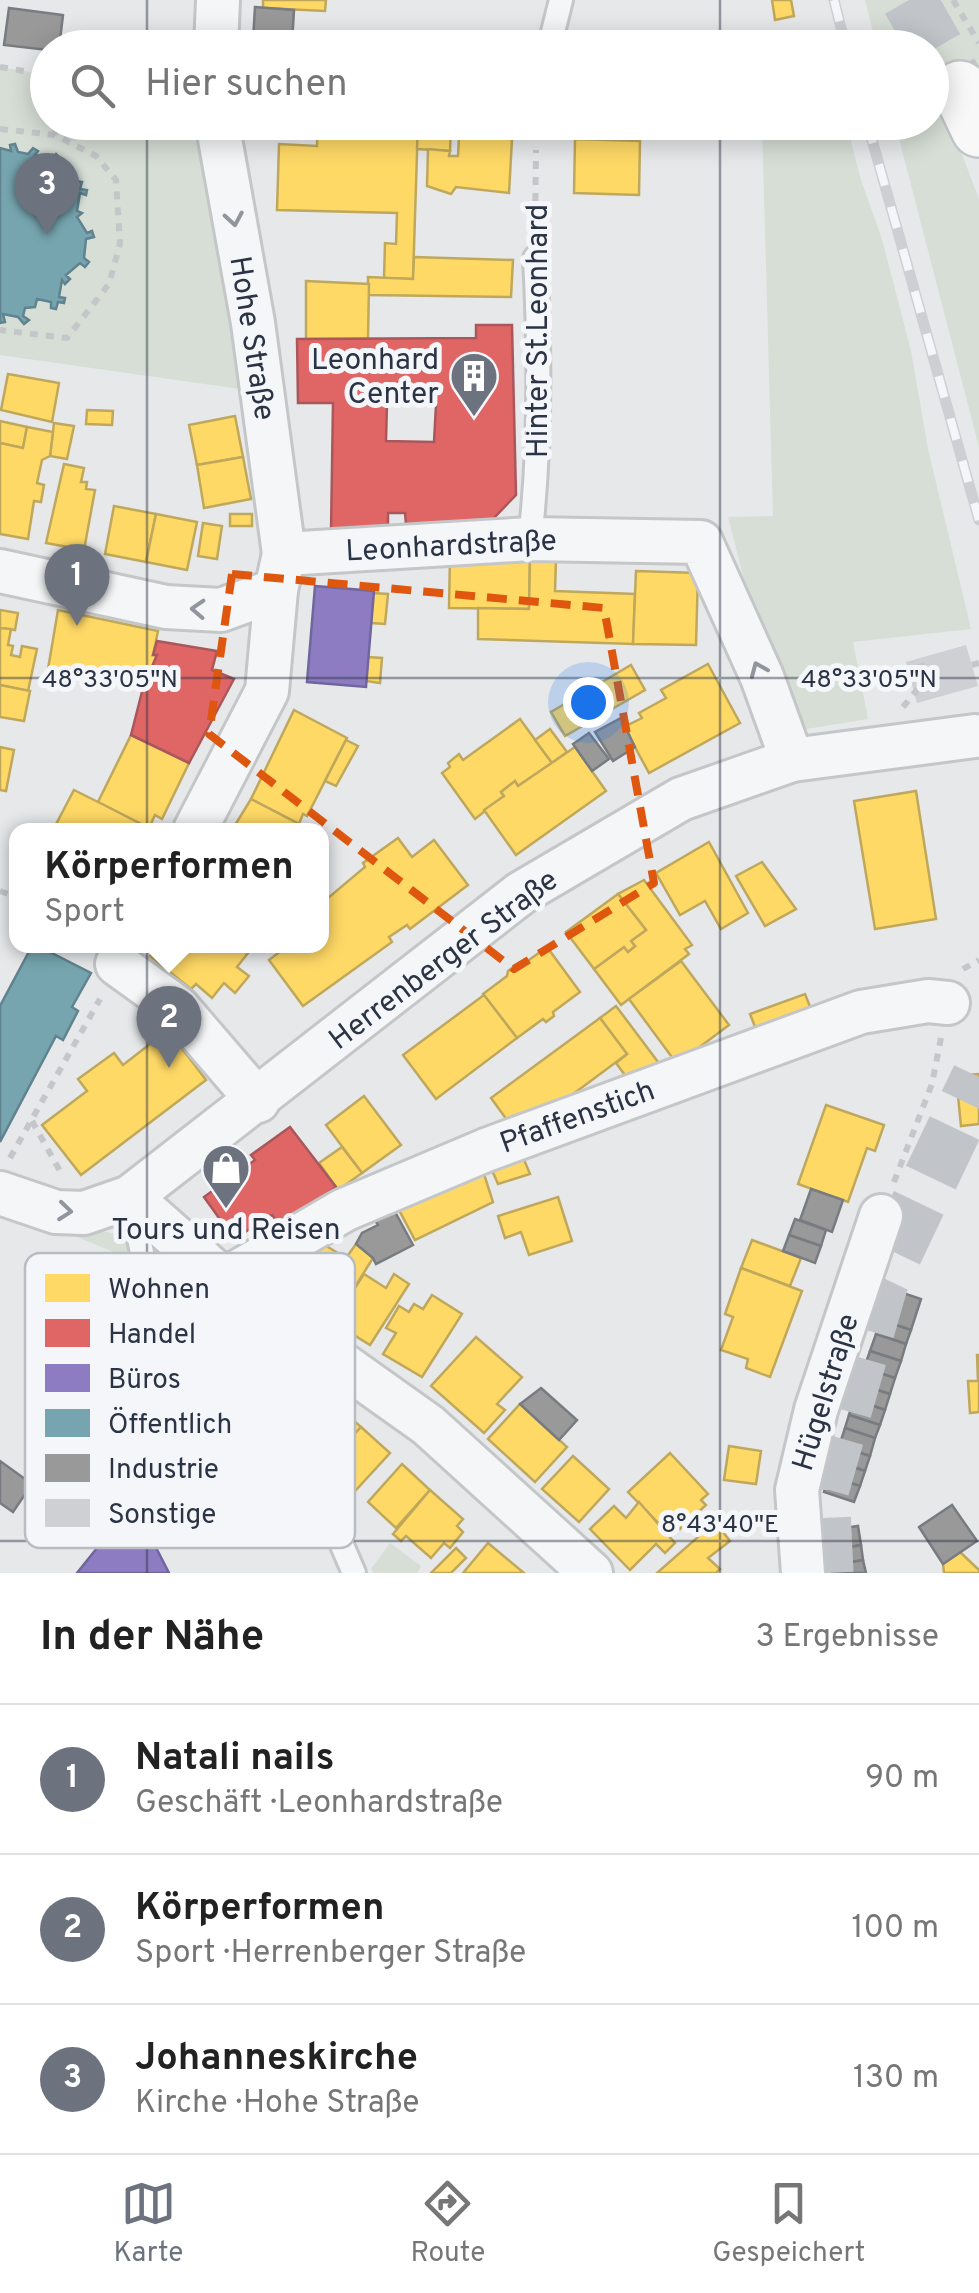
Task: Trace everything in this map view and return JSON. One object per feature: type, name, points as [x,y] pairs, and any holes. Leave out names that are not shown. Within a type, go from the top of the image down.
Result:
[{"type":"street","points":[[217,30],[218,0]]},
{"type":"street","name":"Hohe Straße","points":[[198,823],[268,691],[280,572],[252,323],[221,140]]},
{"type":"street","name":"Leonhardstraße","points":[[0,571],[166,607],[221,610],[280,572],[530,539],[701,542],[762,677],[792,760]]},
{"type":"street","name":"Herrenberger Straße","points":[[6,1174],[56,1212],[84,1213],[130,1198],[521,892],[681,799],[792,760],[975,736]]},
{"type":"street","points":[[117,964],[178,1008],[258,1100]]},
{"type":"street","name":"Pfaffenstich","points":[[252,1253],[486,1150],[860,1012],[928,1001],[948,1003]]},
{"type":"street","points":[[130,1198],[193,1253]]},
{"type":"street","name":"Hügelstraße","points":[[803,1573],[797,1490],[816,1410],[881,1216]]},
{"type":"street","points":[[355,1373],[428,1425],[591,1573]]},
{"type":"lane","points":[[553,30],[561,0]]},
{"type":"lane","name":"Hinter St.Leonhard","points":[[530,539],[538,470],[540,373],[534,258]]},
{"type":"lane","points":[[130,1198],[142,1253]]},
{"type":"lane","points":[[343,1548],[354,1573]]},
{"type":"path","points":[[953,0],[973,87]]},
{"type":"path","points":[[0,67],[30,72]]},
{"type":"path","points":[[0,129],[30,132]]},
{"type":"path","points":[[0,330],[67,338],[109,284],[120,244],[116,180],[96,156],[65,140]]},
{"type":"path","name":"Hinter St.Leonhard","points":[[534,258],[537,140]]},
{"type":"path","points":[[896,716],[924,682],[919,666],[925,665]]},
{"type":"path","points":[[969,963],[979,960]]},
{"type":"path","points":[[6,1174],[117,964]]},
{"type":"path","points":[[881,1216],[932,1084],[948,1003]]},
{"type":"highlighted area","points":[[232,574],[604,608],[654,883],[514,969],[209,734]]},
{"type":"shaded area","points":[[865,0],[979,0],[979,70],[974,62],[949,116],[949,30],[873,30]]},
{"type":"shaded area","points":[[0,67],[30,72],[30,140],[220,140],[262,392],[0,355]]},
{"type":"shaded area","points":[[949,121],[979,199],[979,447],[899,140],[949,140]]},
{"type":"shaded area","points":[[762,140],[850,140],[882,239],[911,351],[928,449],[971,629],[853,642],[868,719],[800,730],[762,650],[728,517],[773,516]]},
{"type":"shaded area","points":[[60,1230],[108,1232],[127,1241],[135,1253],[116,1253]]},
{"type":"shaded area","points":[[390,1543],[421,1566],[417,1573],[374,1573],[371,1569]]},
{"type":"building: Wohnen","points":[[263,0],[326,0],[325,11],[263,8]]},
{"type":"building: Wohnen","points":[[772,0],[791,0],[794,16],[775,20]]},
{"type":"building: Wohnen","points":[[317,140],[417,140],[413,279],[384,278],[385,243],[396,244],[397,213],[277,210],[279,144],[317,146]]},
{"type":"building: Wohnen","points":[[417,140],[450,140],[450,151],[417,149]]},
{"type":"building: Wohnen","points":[[459,140],[512,140],[509,193],[456,187],[451,194],[427,186],[428,149],[450,151],[449,156],[458,156]]},
{"type":"building: Wohnen","points":[[575,140],[640,141],[639,195],[574,193]]},
{"type":"building: Wohnen","points":[[414,257],[513,260],[511,297],[368,295],[368,277],[413,279]]},
{"type":"building: Wohnen","points":[[306,281],[369,284],[368,339],[306,339]]},
{"type":"building: Wohnen","points":[[8,374],[59,383],[52,422],[1,410]]},
{"type":"building: Wohnen","points":[[87,410],[113,411],[112,425],[86,424]]},
{"type":"building: Wohnen","points":[[235,416],[243,457],[197,465],[189,425]]},
{"type":"building: Wohnen","points":[[0,421],[27,427],[23,448],[0,443]]},
{"type":"building: Wohnen","points":[[54,423],[74,426],[67,459],[50,456]]},
{"type":"building: Wohnen","points":[[27,427],[53,432],[50,456],[42,460],[37,483],[44,485],[41,502],[34,501],[28,539],[0,534],[0,443],[23,448]]},
{"type":"building: Wohnen","points":[[243,457],[251,499],[204,508],[197,465]]},
{"type":"building: Wohnen","points":[[64,464],[84,468],[81,482],[87,482],[86,489],[95,490],[84,550],[46,543]]},
{"type":"building: Wohnen","points":[[114,506],[156,514],[146,562],[105,554]]},
{"type":"building: Wohnen","points":[[156,514],[197,522],[187,570],[146,562]]},
{"type":"building: Wohnen","points":[[230,514],[252,514],[252,526],[230,526]]},
{"type":"building: Wohnen","points":[[203,523],[222,526],[217,559],[198,556]]},
{"type":"building: Wohnen","points":[[450,557],[530,559],[529,609],[449,608]]},
{"type":"building: Wohnen","points":[[530,559],[556,560],[555,591],[635,594],[633,644],[478,639],[478,608],[529,609]]},
{"type":"building: Wohnen","points":[[636,571],[698,573],[696,645],[633,644]]},
{"type":"building: Wohnen","points":[[373,593],[388,594],[385,624],[371,623]]},
{"type":"building: Wohnen","points":[[0,610],[18,613],[15,630],[0,628]]},
{"type":"building: Wohnen","points":[[58,610],[158,631],[153,655],[157,655],[143,688],[48,669]]},
{"type":"building: Wohnen","points":[[0,628],[11,629],[11,655],[20,657],[22,646],[37,649],[28,691],[0,685]]},
{"type":"building: Wohnen","points":[[368,657],[382,658],[380,683],[366,681]]},
{"type":"building: Wohnen","points":[[708,664],[740,723],[649,773],[624,727],[666,698],[661,690]]},
{"type":"building: Wohnen","points":[[631,665],[645,690],[565,736],[551,712]]},
{"type":"building: Wohnen","points":[[0,685],[30,691],[24,721],[0,717]]},
{"type":"building: Wohnen","points":[[294,710],[347,738],[307,816],[303,814],[299,823],[251,799]]},
{"type":"building: Wohnen","points":[[520,719],[552,763],[518,786],[515,781],[501,792],[504,796],[475,819],[442,773],[459,754],[463,760]]},
{"type":"building: Wohnen","points":[[550,729],[567,752],[552,763],[535,740]]},
{"type":"building: Wohnen","points":[[131,735],[189,763],[162,819],[155,815],[151,823],[139,823],[98,802]]},
{"type":"building: Wohnen","points":[[346,740],[358,746],[336,786],[325,781]]},
{"type":"building: Wohnen","points":[[0,747],[14,750],[6,791],[0,790]]},
{"type":"building: Wohnen","points":[[575,747],[606,791],[516,855],[484,810],[504,796],[501,792],[515,781],[518,786]]},
{"type":"building: Wohnen","points":[[74,790],[139,823],[57,823]]},
{"type":"building: Wohnen","points":[[916,791],[936,919],[875,929],[854,801]]},
{"type":"building: Wohnen","points":[[251,799],[297,823],[236,823]]},
{"type":"building: Wohnen","points":[[398,838],[412,857],[434,840],[468,885],[410,929],[407,925],[389,937],[392,942],[303,1006],[269,960],[278,953],[329,953],[329,897],[365,867],[363,863]]},
{"type":"building: Wohnen","points":[[709,842],[748,913],[721,929],[705,901],[680,915],[656,873]]},
{"type":"building: Wohnen","points":[[762,862],[796,909],[765,926],[736,876]]},
{"type":"building: Wohnen","points":[[644,880],[692,945],[685,949],[689,954],[621,1005],[594,969],[624,947],[628,952],[635,946],[631,941],[646,930],[618,894]]},
{"type":"building: Wohnen","points":[[618,894],[646,930],[631,941],[635,946],[628,952],[624,947],[594,969],[566,932]]},
{"type":"building: Wohnen","points":[[547,947],[580,992],[546,1022],[543,1019],[517,1038],[483,994],[516,965],[522,965]]},
{"type":"building: Wohnen","points":[[248,953],[237,967],[249,976],[235,993],[224,983],[212,998],[196,984],[191,989],[150,956]]},
{"type":"building: Wohnen","points":[[681,961],[729,1025],[677,1064],[629,999]]},
{"type":"building: Wohnen","points":[[805,994],[815,1019],[760,1040],[750,1014]]},
{"type":"building: Wohnen","points":[[484,995],[517,1038],[436,1099],[403,1055]]},
{"type":"building: Wohnen","points":[[616,1006],[661,1066],[633,1086],[616,1063],[627,1054],[600,1018]]},
{"type":"building: Wohnen","points":[[600,1018],[627,1054],[518,1135],[491,1098]]},
{"type":"building: Wohnen","points":[[168,1030],[206,1080],[81,1175],[42,1125],[87,1091],[78,1079],[114,1053],[123,1065]]},
{"type":"building: Wohnen","points":[[979,1074],[979,1124],[961,1126],[956,1076]]},
{"type":"building: Wohnen","points":[[364,1096],[401,1145],[362,1173],[326,1125]]},
{"type":"building: Wohnen","points":[[826,1105],[884,1125],[875,1151],[867,1148],[848,1202],[798,1184]]},
{"type":"building: Wohnen","points":[[342,1147],[362,1173],[338,1190],[319,1163]]},
{"type":"building: Wohnen","points":[[522,1155],[530,1174],[498,1184],[491,1168]]},
{"type":"building: Wohnen","points":[[483,1171],[493,1202],[415,1240],[399,1210]]},
{"type":"building: Wohnen","points":[[558,1197],[572,1241],[529,1255],[521,1232],[505,1238],[498,1216]]},
{"type":"building: Wohnen","points":[[752,1240],[801,1258],[790,1286],[741,1268]]},
{"type":"building: Wohnen","points":[[323,1244],[338,1253],[316,1253]]},
{"type":"building: Wohnen","points":[[356,1244],[373,1258],[355,1287],[355,1253],[350,1253]]},
{"type":"building: Wohnen","points":[[741,1268],[802,1291],[770,1377],[746,1368],[748,1359],[721,1350],[733,1317],[725,1314]]},
{"type":"building: Wohnen","points":[[364,1274],[386,1288],[394,1274],[409,1284],[370,1345],[355,1336],[355,1288]]},
{"type":"building: Wohnen","points":[[432,1295],[462,1314],[422,1377],[383,1354],[396,1333],[386,1328],[399,1306],[409,1312],[414,1304],[423,1309]]},
{"type":"building: Wohnen","points":[[476,1337],[522,1377],[497,1404],[505,1410],[484,1433],[431,1386]]},
{"type":"building: Wohnen","points":[[979,1355],[979,1412],[970,1413],[968,1381],[978,1381]]},
{"type":"building: Wohnen","points":[[520,1404],[567,1447],[535,1482],[488,1439]]},
{"type":"building: Wohnen","points":[[361,1427],[390,1453],[356,1490],[355,1489],[355,1434]]},
{"type":"building: Wohnen","points":[[729,1446],[761,1451],[756,1484],[724,1480]]},
{"type":"building: Wohnen","points":[[670,1453],[708,1494],[701,1500],[706,1505],[680,1529],[675,1524],[667,1532],[628,1492]]},
{"type":"building: Wohnen","points":[[573,1456],[609,1489],[579,1522],[542,1489]]},
{"type":"building: Wohnen","points":[[402,1464],[430,1490],[396,1528],[368,1502]]},
{"type":"building: Wohnen","points":[[430,1490],[463,1519],[457,1526],[463,1532],[450,1548],[444,1543],[431,1558],[406,1536],[401,1541],[393,1534]]},
{"type":"building: Wohnen","points":[[639,1502],[675,1543],[665,1553],[656,1544],[630,1570],[590,1529],[614,1506],[626,1518]]},
{"type":"building: Wohnen","points":[[715,1522],[730,1541],[708,1558],[720,1569],[716,1573],[657,1573]]},
{"type":"building: Wohnen","points":[[488,1543],[524,1573],[463,1573]]},
{"type":"building: Wohnen","points":[[456,1548],[466,1558],[451,1573],[431,1573]]},
{"type":"building: Wohnen","points":[[960,1552],[979,1573],[944,1573],[943,1564]]},
{"type":"building: Handel","name":"Leonhard Center","points":[[476,325],[512,325],[516,495],[491,521],[406,524],[405,513],[388,513],[388,532],[331,532],[333,403],[298,403],[297,339],[476,338]],"holes":[[[387,403],[436,405],[434,442],[386,441]]]},
{"type":"building: Handel","points":[[157,641],[217,651],[212,670],[234,679],[189,763],[131,735],[143,688],[157,655],[153,655]]},
{"type":"building: Handel","points":[[290,1127],[336,1187],[281,1226],[272,1215],[234,1239],[204,1197],[255,1160],[251,1155]]},
{"type":"building: Büros","points":[[315,586],[374,591],[366,687],[307,682]]},
{"type":"building: Büros","points":[[97,1548],[156,1548],[169,1573],[77,1573]]},
{"type":"building: Öffentlich","points":[[15,144],[18,152],[28,154],[33,148],[38,151],[35,155],[51,159],[56,154],[61,159],[54,164],[53,172],[60,173],[62,184],[75,186],[76,181],[82,182],[80,189],[87,190],[86,195],[80,193],[77,211],[82,213],[77,217],[94,237],[86,239],[84,258],[89,262],[85,267],[80,263],[66,275],[70,279],[65,284],[62,280],[59,297],[65,298],[64,303],[58,302],[56,309],[51,308],[51,302],[37,299],[35,307],[25,308],[23,316],[29,320],[24,324],[18,317],[3,314],[5,322],[0,323],[0,148],[11,151],[10,145]]},
{"type":"building: Öffentlich","points":[[28,953],[52,953],[91,973],[72,1007],[78,1011],[63,1040],[56,1036],[0,1142],[0,1006]]},
{"type":"building: Industrie","points":[[255,7],[294,10],[293,30],[254,30]]},
{"type":"building: Industrie","points":[[9,8],[63,15],[61,30],[30,30],[30,48],[4,45]]},
{"type":"building: Industrie","points":[[621,718],[635,747],[613,761],[595,732]]},
{"type":"building: Industrie","points":[[589,733],[609,759],[592,771],[573,744]]},
{"type":"building: Industrie","points":[[811,1189],[843,1200],[832,1232],[800,1220]]},
{"type":"building: Industrie","points":[[394,1210],[413,1245],[376,1264],[356,1244],[362,1233],[378,1225],[375,1220]]},
{"type":"building: Industrie","points":[[795,1219],[826,1230],[821,1246],[789,1235]]},
{"type":"building: Industrie","points":[[789,1235],[821,1246],[815,1263],[783,1251]]},
{"type":"building: Industrie","points":[[891,1289],[921,1299],[911,1330],[881,1320]]},
{"type":"building: Industrie","points":[[881,1320],[911,1330],[906,1344],[876,1334]]},
{"type":"building: Industrie","points":[[876,1334],[906,1344],[901,1361],[870,1351]]},
{"type":"building: Industrie","points":[[870,1351],[901,1361],[895,1378],[864,1368]]},
{"type":"building: Industrie","points":[[864,1368],[895,1378],[890,1394],[859,1384]]},
{"type":"building: Industrie","points":[[859,1384],[890,1394],[885,1410],[854,1399]]},
{"type":"building: Industrie","points":[[541,1388],[577,1420],[559,1440],[520,1404]]},
{"type":"building: Industrie","points":[[854,1399],[885,1410],[880,1425],[849,1415]]},
{"type":"building: Industrie","points":[[849,1415],[880,1425],[875,1438],[845,1428]]},
{"type":"building: Industrie","points":[[845,1428],[875,1438],[870,1456],[839,1446]]},
{"type":"building: Industrie","points":[[839,1446],[870,1456],[865,1471],[834,1461]]},
{"type":"building: Industrie","points":[[0,1461],[25,1479],[25,1494],[13,1512],[0,1503]]},
{"type":"building: Industrie","points":[[834,1461],[865,1471],[860,1486],[829,1476]]},
{"type":"building: Industrie","points":[[829,1476],[860,1486],[854,1502],[824,1492]]},
{"type":"building: Industrie","points":[[952,1505],[977,1541],[943,1564],[919,1527]]},
{"type":"building: Industrie","points":[[858,1526],[861,1545],[828,1551],[824,1531]]},
{"type":"building: Industrie","points":[[861,1545],[863,1560],[830,1566],[828,1551]]},
{"type":"building: Industrie","points":[[863,1560],[866,1573],[832,1573],[830,1566]]},
{"type":"building: Sonstige","points":[[966,645],[978,686],[917,703],[906,662]]},
{"type":"tunnel","points":[[909,0],[926,30]]},
{"type":"tunnel","points":[[949,70],[960,89]]},
{"type":"tunnel","points":[[826,1573],[822,1488],[881,1282],[979,1077]]},
{"type":"railway","points":[[834,0],[842,30]]},
{"type":"railway","points":[[872,140],[979,520]]},
{"type":"place","name":"Johanneskirche","points":[[47,235]]},
{"type":"place","name":"Leonhard Center","points":[[474,418]]},
{"type":"place","name":"Natali nails","points":[[77,626]]},
{"type":"place","name":"Körperformen","points":[[169,1068]]},
{"type":"place","name":"Tours und Reisen","points":[[226,1210]]}]
